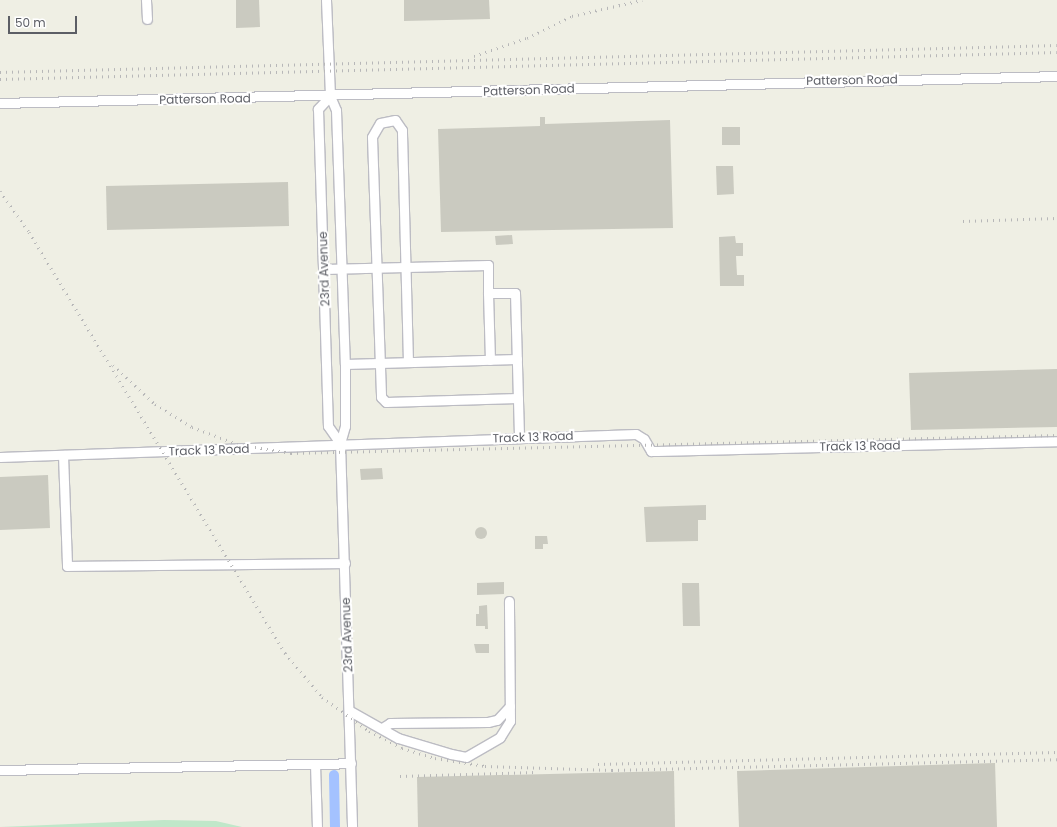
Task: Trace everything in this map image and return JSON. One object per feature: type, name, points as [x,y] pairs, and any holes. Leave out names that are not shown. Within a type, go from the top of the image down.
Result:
[{"type":"street","points":[[146,0],[147,19]]},
{"type":"street","name":"23rd Avenue","points":[[326,0],[330,96],[336,110],[345,364],[345,426],[340,443],[350,711],[352,827]]},
{"type":"street","name":"Patterson Road","points":[[0,103],[330,96],[1057,76]]},
{"type":"street","name":"23rd Avenue","points":[[330,96],[318,110],[328,426],[340,443]]},
{"type":"street","points":[[408,362],[403,267],[402,130],[395,120],[380,123],[372,137],[380,392],[386,402],[518,398]]},
{"type":"street","points":[[324,269],[488,265],[490,360]]},
{"type":"street","points":[[488,293],[515,293],[519,438]]},
{"type":"street","points":[[345,364],[517,359]]},
{"type":"street","name":"Track 13 Road","points":[[0,457],[340,443],[636,434],[644,439],[651,451],[1057,441]]},
{"type":"street","points":[[64,455],[67,566],[345,563]]},
{"type":"street","points":[[350,711],[371,725],[382,728],[419,746],[466,757],[506,730],[510,706],[509,601]]},
{"type":"street","points":[[382,728],[390,724],[488,722],[497,720],[510,706]]},
{"type":"street","points":[[0,770],[351,763]]},
{"type":"street","points":[[315,764],[317,827]]},
{"type":"green space","points":[[164,820],[216,821],[242,827],[0,827]]},
{"type":"building","points":[[236,0],[259,0],[260,27],[236,28]]},
{"type":"building","points":[[404,0],[489,0],[490,19],[404,21]]},
{"type":"building","points":[[540,117],[545,117],[545,124],[670,120],[673,228],[441,232],[438,129],[540,126]]},
{"type":"building","points":[[722,127],[740,127],[740,145],[722,145]]},
{"type":"building","points":[[716,166],[733,166],[734,194],[717,195]]},
{"type":"building","points":[[288,182],[289,226],[107,230],[106,186]]},
{"type":"building","points":[[512,235],[513,244],[496,245],[495,236]]},
{"type":"building","points":[[735,236],[736,243],[743,243],[743,256],[736,256],[737,275],[744,275],[744,286],[720,286],[719,237]]},
{"type":"building","points":[[1057,369],[1057,427],[911,430],[909,373]]},
{"type":"building","points":[[382,468],[383,479],[361,480],[360,469]]},
{"type":"building","points":[[48,475],[50,528],[0,530],[0,477]]},
{"type":"building","points":[[706,505],[706,520],[698,520],[698,541],[646,542],[644,507]]},
{"type":"building","points":[[481,527],[485,529],[487,533],[485,537],[481,539],[477,537],[475,533],[477,529]]},
{"type":"building","points":[[535,536],[547,536],[548,544],[543,544],[543,549],[535,549]]},
{"type":"building","points":[[504,582],[504,594],[477,595],[477,583]]},
{"type":"building","points":[[682,583],[699,583],[700,626],[683,626]]},
{"type":"building","points":[[487,605],[488,629],[485,629],[485,626],[476,626],[476,614],[479,614],[479,606]]},
{"type":"building","points":[[474,644],[489,644],[489,653],[476,653]]},
{"type":"building","points":[[995,763],[997,827],[739,827],[737,771]]},
{"type":"building","points":[[674,771],[675,827],[418,827],[417,777]]},
{"type":"waterway","points":[[334,775],[335,827]]},
{"type":"railway","points":[[474,56],[527,38],[572,16],[642,0]]},
{"type":"railway","points":[[0,72],[1057,45]]},
{"type":"railway","points":[[0,79],[1057,52]]},
{"type":"railway","points":[[0,191],[29,232],[285,653],[322,697],[369,731],[402,748],[435,758],[485,766],[612,770],[1057,759]]},
{"type":"railway","points":[[963,221],[1057,218]]},
{"type":"railway","points":[[113,365],[155,404],[192,427],[237,444],[291,453],[1057,435]]},
{"type":"railway","points":[[598,764],[1057,752]]},
{"type":"railway","points":[[400,776],[536,772]]}]
